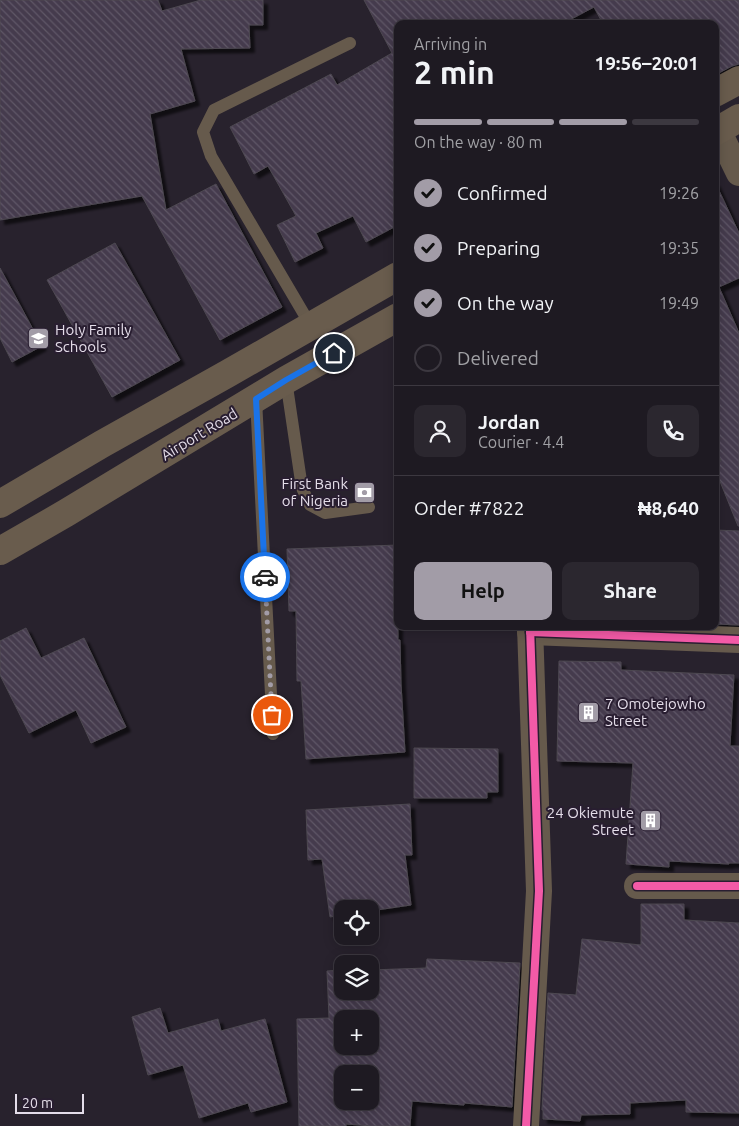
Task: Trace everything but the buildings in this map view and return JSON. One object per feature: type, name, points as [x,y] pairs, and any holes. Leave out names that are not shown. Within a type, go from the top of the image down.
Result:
[{"type":"main road","points":[[719,91],[739,80]]},
{"type":"main road","points":[[0,504],[394,278]]},
{"type":"main road","name":"Airport Road","points":[[0,551],[286,380],[394,319]]},
{"type":"main road","points":[[45,477],[66,513]]},
{"type":"street","points":[[724,126],[739,173]]},
{"type":"street","points":[[526,1126],[539,891],[530,630]]},
{"type":"street","points":[[549,630],[739,640]]},
{"type":"street","points":[[637,886],[739,886]]},
{"type":"lane","points":[[311,326],[211,156],[203,132],[214,110],[350,43]]},
{"type":"lane","points":[[286,380],[302,488],[310,505],[325,513],[368,507]]},
{"type":"lane","points":[[256,399],[273,734]]},
{"type":"cycle path","points":[[526,1126],[539,891],[530,630]]},
{"type":"cycle path","points":[[530,632],[739,640]]},
{"type":"cycle path","points":[[637,886],[739,886]]},
{"type":"way so far","points":[[265,577],[272,715]]},
{"type":"place","name":"Holy Family Schools","points":[[39,338]]},
{"type":"place","name":"First Bank of Nigeria","points":[[364,492]]},
{"type":"place","name":"7 Omotejowho Street","points":[[589,712]]},
{"type":"place","name":"24 Okiemute Street","points":[[650,821]]},
{"type":"route","points":[[265,577],[256,399],[334,353]]}]
